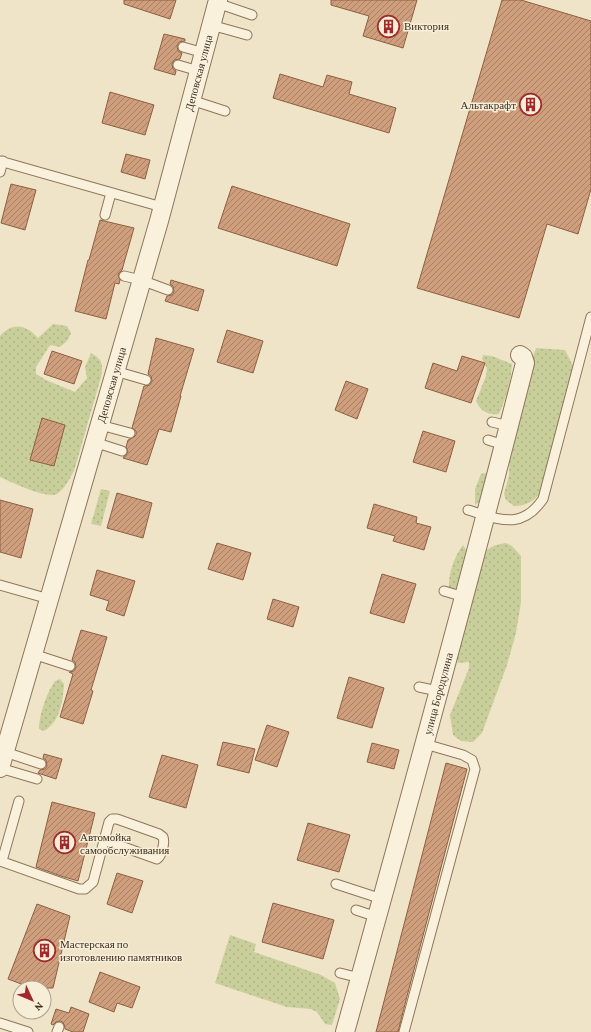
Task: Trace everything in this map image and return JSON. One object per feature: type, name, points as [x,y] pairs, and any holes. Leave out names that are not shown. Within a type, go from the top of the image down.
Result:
[{"type":"street","name":"Деповская улица","points":[[2,763],[162,208],[217,2]]},
{"type":"street","name":"улица Бородулина","points":[[345,1032],[464,597],[477,512],[501,424],[525,363],[523,357],[520,355]]},
{"type":"lane","points":[[217,2],[252,15]]},
{"type":"lane","points":[[211,25],[246,35]]},
{"type":"lane","points":[[183,47],[204,53]]},
{"type":"lane","points":[[178,65],[199,71]]},
{"type":"lane","points":[[191,100],[225,111]]},
{"type":"lane","points":[[0,172],[1,161],[162,208]]},
{"type":"lane","points":[[105,215],[112,193]]},
{"type":"lane","points":[[124,276],[141,280],[168,290]]},
{"type":"lane","points":[[477,512],[504,520],[517,520],[538,507],[543,499],[591,317]]},
{"type":"lane","points":[[115,371],[146,380]]},
{"type":"lane","points":[[100,425],[130,433]]},
{"type":"lane","points":[[94,442],[122,451]]},
{"type":"lane","points":[[0,585],[49,599]]},
{"type":"lane","points":[[444,591],[464,597]]},
{"type":"lane","points":[[33,654],[70,666]]},
{"type":"lane","points":[[419,687],[438,691]]},
{"type":"lane","points":[[404,1032],[475,768],[472,760],[463,755],[425,744]]},
{"type":"lane","points":[[2,763],[41,764]]},
{"type":"lane","points":[[2,763],[37,779]]},
{"type":"lane","points":[[19,801],[1,861],[85,889],[92,882],[109,822],[112,819],[117,819],[164,837],[160,856],[157,859],[104,840]]},
{"type":"lane","points":[[336,884],[382,899]]},
{"type":"lane","points":[[356,910],[377,917]]},
{"type":"lane","points":[[340,973],[360,978]]},
{"type":"lane","points":[[0,1023],[28,1032]]},
{"type":"green space","points":[[53,324],[67,326],[71,333],[68,340],[60,347],[50,345],[36,367],[36,374],[46,380],[75,392],[87,378],[85,367],[91,353],[100,360],[102,369],[74,471],[62,489],[57,494],[52,495],[28,489],[0,477],[0,336],[9,328],[19,326],[29,330],[38,338]]},
{"type":"green space","points":[[536,348],[565,350],[573,366],[540,494],[528,503],[514,506],[506,500],[504,494],[509,476],[510,444]]},
{"type":"green space","points":[[483,355],[492,356],[512,364],[508,390],[499,414],[485,412],[480,408],[476,401],[486,376],[487,368],[482,359]]},
{"type":"green space","points":[[485,473],[488,475],[482,499],[475,505],[475,489],[481,474]]},
{"type":"green space","points":[[101,489],[110,491],[101,526],[91,524]]},
{"type":"green space","points":[[506,543],[512,546],[521,556],[521,602],[516,633],[507,665],[482,733],[473,742],[461,741],[453,735],[450,715],[469,668],[469,662],[458,663],[456,658],[486,551],[500,544]]},
{"type":"green space","points":[[463,545],[468,553],[457,587],[453,590],[449,589],[452,566]]},
{"type":"green space","points":[[60,679],[64,684],[60,710],[54,722],[44,731],[39,729],[40,717],[44,704],[55,681]]},
{"type":"green space","points":[[230,935],[256,944],[254,952],[321,975],[335,983],[340,999],[332,1025],[325,1024],[317,1012],[311,1009],[287,1007],[215,983]]},
{"type":"building","points":[[124,0],[176,0],[170,19],[124,4]]},
{"type":"building","name":"Виктория","points":[[331,0],[417,0],[403,48],[363,36],[369,16],[331,5]]},
{"type":"building","name":"Альтакрафт","points":[[502,0],[521,0],[591,21],[591,189],[578,234],[547,224],[519,318],[417,288]]},
{"type":"building","points":[[164,34],[185,39],[185,41],[179,42],[177,46],[178,51],[182,53],[180,59],[174,60],[172,64],[173,69],[176,71],[175,75],[154,69]]},
{"type":"building","points":[[280,74],[323,87],[327,75],[352,82],[349,94],[396,108],[389,133],[273,98]]},
{"type":"building","points":[[110,92],[154,105],[145,135],[102,123]]},
{"type":"building","points":[[126,154],[150,160],[145,179],[121,172]]},
{"type":"building","points":[[11,184],[36,190],[25,230],[1,223]]},
{"type":"building","points":[[232,186],[350,224],[337,266],[218,228]]},
{"type":"building","points":[[100,220],[134,228],[122,270],[118,274],[120,280],[119,284],[115,283],[106,319],[75,311]]},
{"type":"building","points":[[171,280],[204,290],[198,311],[165,301],[167,296],[172,295],[174,292],[173,286],[170,284]]},
{"type":"building","points":[[227,330],[263,341],[253,373],[217,362]]},
{"type":"building","points":[[156,338],[194,349],[171,432],[159,429],[147,465],[123,458],[128,452],[126,447],[128,440],[136,435],[136,431],[132,428],[144,386],[150,385],[152,381],[151,376],[148,374]]},
{"type":"building","points":[[52,351],[82,361],[74,384],[44,374]]},
{"type":"building","points":[[462,356],[485,363],[471,403],[425,388],[433,363],[457,371]]},
{"type":"building","points":[[346,381],[368,389],[357,419],[335,410]]},
{"type":"building","points":[[42,418],[65,425],[54,466],[30,460]]},
{"type":"building","points":[[423,431],[455,441],[446,472],[413,462]]},
{"type":"building","points":[[117,493],[152,503],[143,538],[107,528]]},
{"type":"building","points":[[0,500],[33,509],[21,558],[0,552]]},
{"type":"building","points":[[374,504],[417,517],[416,523],[431,527],[424,550],[393,541],[395,536],[367,528]]},
{"type":"building","points":[[217,543],[251,553],[243,580],[208,569]]},
{"type":"building","points":[[97,570],[135,581],[124,616],[106,610],[109,601],[90,595]]},
{"type":"building","points":[[382,574],[416,584],[404,623],[370,613]]},
{"type":"building","points":[[273,599],[299,607],[293,627],[267,619]]},
{"type":"building","points":[[81,630],[107,637],[91,690],[93,691],[83,724],[60,717],[73,674],[69,672],[74,671],[76,667],[75,662],[72,660]]},
{"type":"building","points":[[349,677],[384,688],[372,728],[337,718]]},
{"type":"building","points":[[267,725],[289,732],[277,767],[255,760]]},
{"type":"building","points":[[223,742],[255,749],[249,773],[217,765]]},
{"type":"building","points":[[372,743],[399,750],[394,769],[367,762]]},
{"type":"building","points":[[44,754],[62,759],[56,779],[38,773],[47,766],[46,760],[43,758]]},
{"type":"building","points":[[162,755],[198,765],[186,808],[149,797]]},
{"type":"building","points":[[446,763],[467,769],[398,1032],[376,1032]]},
{"type":"building","name":"Автомойка самообслуживания","points":[[52,802],[95,813],[78,881],[36,867]]},
{"type":"building","points":[[308,823],[350,835],[339,872],[297,860]]},
{"type":"building","points":[[117,873],[143,881],[132,913],[107,904]]},
{"type":"building","points":[[273,903],[334,920],[323,959],[262,942]]},
{"type":"building","name":"Мастерская по изготовлению памятников","points":[[37,904],[70,916],[53,988],[52,980],[12,980],[8,979]]},
{"type":"building","points":[[100,972],[140,987],[132,1008],[117,1003],[114,1012],[89,1002]]},
{"type":"building","points":[[71,1007],[89,1014],[83,1032],[73,1032],[65,1029],[64,1024],[61,1021],[56,1022],[53,1025],[51,1024],[56,1009],[69,1013]]},
{"type":"place","name":"Виктория","points":[[388,26]]},
{"type":"place","name":"Альтакрафт","points":[[531,105]]},
{"type":"place","name":"Автомойка самообслуживания","points":[[65,843]]},
{"type":"place","name":"Мастерская по изготовлению памятников","points":[[45,950]]}]
